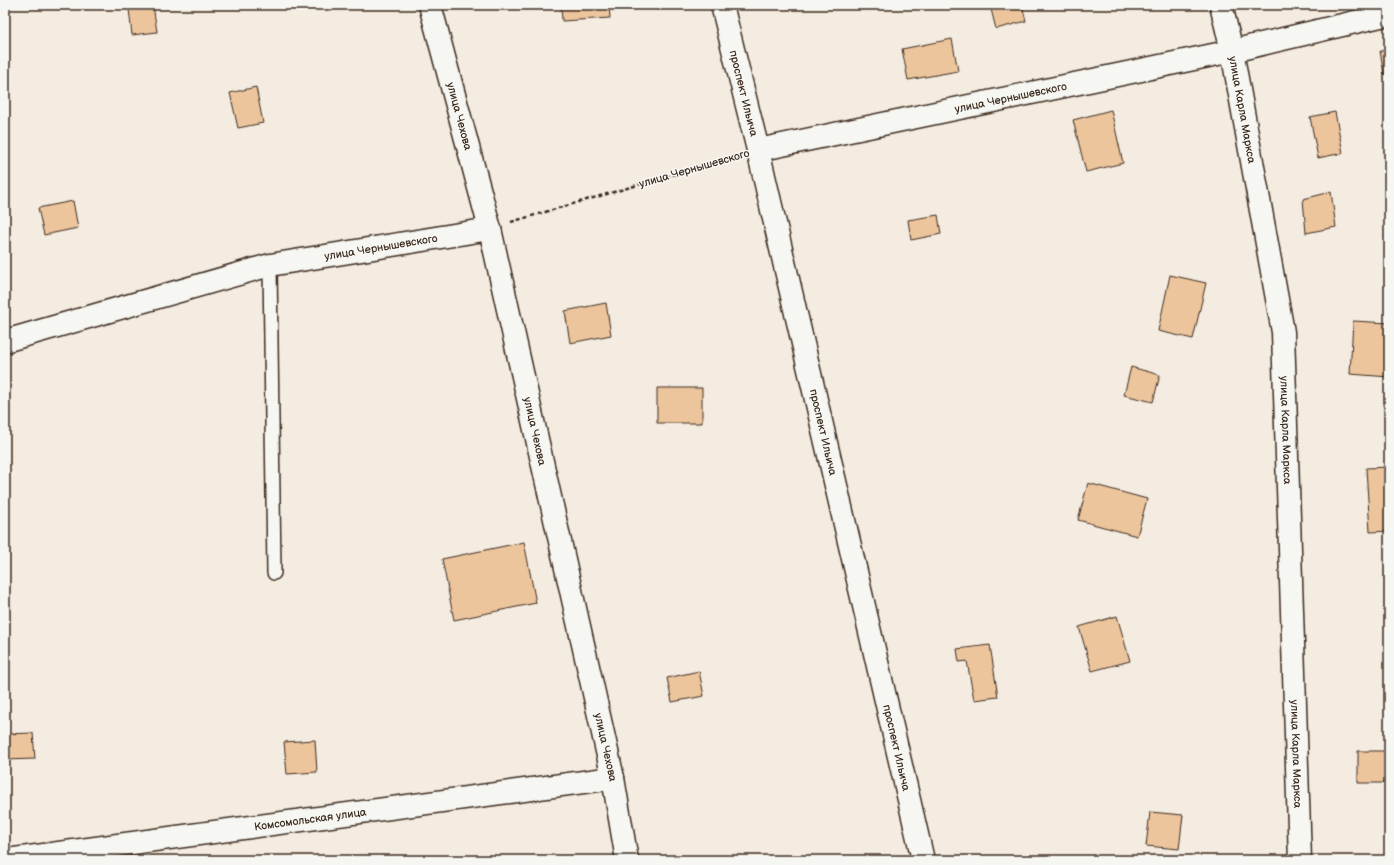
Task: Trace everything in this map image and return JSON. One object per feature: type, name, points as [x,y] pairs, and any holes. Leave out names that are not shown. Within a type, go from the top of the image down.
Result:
[{"type":"street","name":"улица Чехова","points":[[430,5],[490,229],[613,778],[626,860]]},
{"type":"street","name":"проспект Ильича","points":[[722,5],[758,150],[923,860]]},
{"type":"street","name":"улица Карла Маркса","points":[[1222,5],[1232,52],[1283,332],[1300,860]]},
{"type":"street","name":"улица Чернышевского","points":[[758,150],[1232,52],[1389,14]]},
{"type":"street","name":"улица Чернышевского","points":[[5,341],[270,265],[490,229]]},
{"type":"street","name":"Комсомольская улица","points":[[7,860],[613,778]]},
{"type":"lane","points":[[270,265],[274,573]]},
{"type":"path","name":"улица Чернышевского","points":[[490,229],[758,150]]},
{"type":"building","points":[[153,5],[157,32],[132,35],[129,9]]},
{"type":"building","points":[[561,5],[609,5],[610,18],[562,21]]},
{"type":"building","points":[[990,5],[1022,5],[1026,21],[996,29]]},
{"type":"building","points":[[952,39],[958,71],[908,80],[902,49]]},
{"type":"building","points":[[1389,50],[1389,73],[1384,74],[1380,51]]},
{"type":"building","points":[[256,87],[263,123],[238,128],[230,93]]},
{"type":"building","points":[[1111,110],[1123,163],[1086,172],[1073,120]]},
{"type":"building","points":[[1335,112],[1343,153],[1318,158],[1310,117]]},
{"type":"building","points":[[1331,192],[1336,227],[1306,233],[1303,199]]},
{"type":"building","points":[[73,201],[78,228],[44,235],[38,208]]},
{"type":"building","points":[[938,215],[941,234],[911,240],[908,220]]},
{"type":"building","points":[[1170,275],[1206,283],[1193,339],[1158,331]]},
{"type":"building","points":[[606,303],[611,335],[570,343],[565,311]]},
{"type":"building","points":[[1353,321],[1389,323],[1389,377],[1350,374]]},
{"type":"building","points":[[1131,367],[1160,375],[1153,402],[1124,395]]},
{"type":"building","points":[[657,388],[702,388],[702,423],[657,423]]},
{"type":"building","points":[[1389,467],[1389,531],[1370,532],[1366,468]]},
{"type":"building","points":[[1088,483],[1147,499],[1137,536],[1078,520]]},
{"type":"building","points":[[524,542],[536,603],[454,620],[442,559]]},
{"type":"building","points":[[1117,616],[1130,661],[1092,671],[1079,627]]},
{"type":"building","points":[[990,645],[998,697],[974,700],[967,661],[959,662],[957,649]]},
{"type":"building","points":[[699,671],[704,696],[672,702],[667,678]]},
{"type":"building","points":[[33,733],[35,759],[5,760],[5,734]]},
{"type":"building","points":[[315,740],[317,772],[287,774],[284,742]]},
{"type":"building","points":[[1358,751],[1389,751],[1389,783],[1358,783]]},
{"type":"building","points":[[1150,812],[1183,815],[1179,849],[1146,846]]}]
